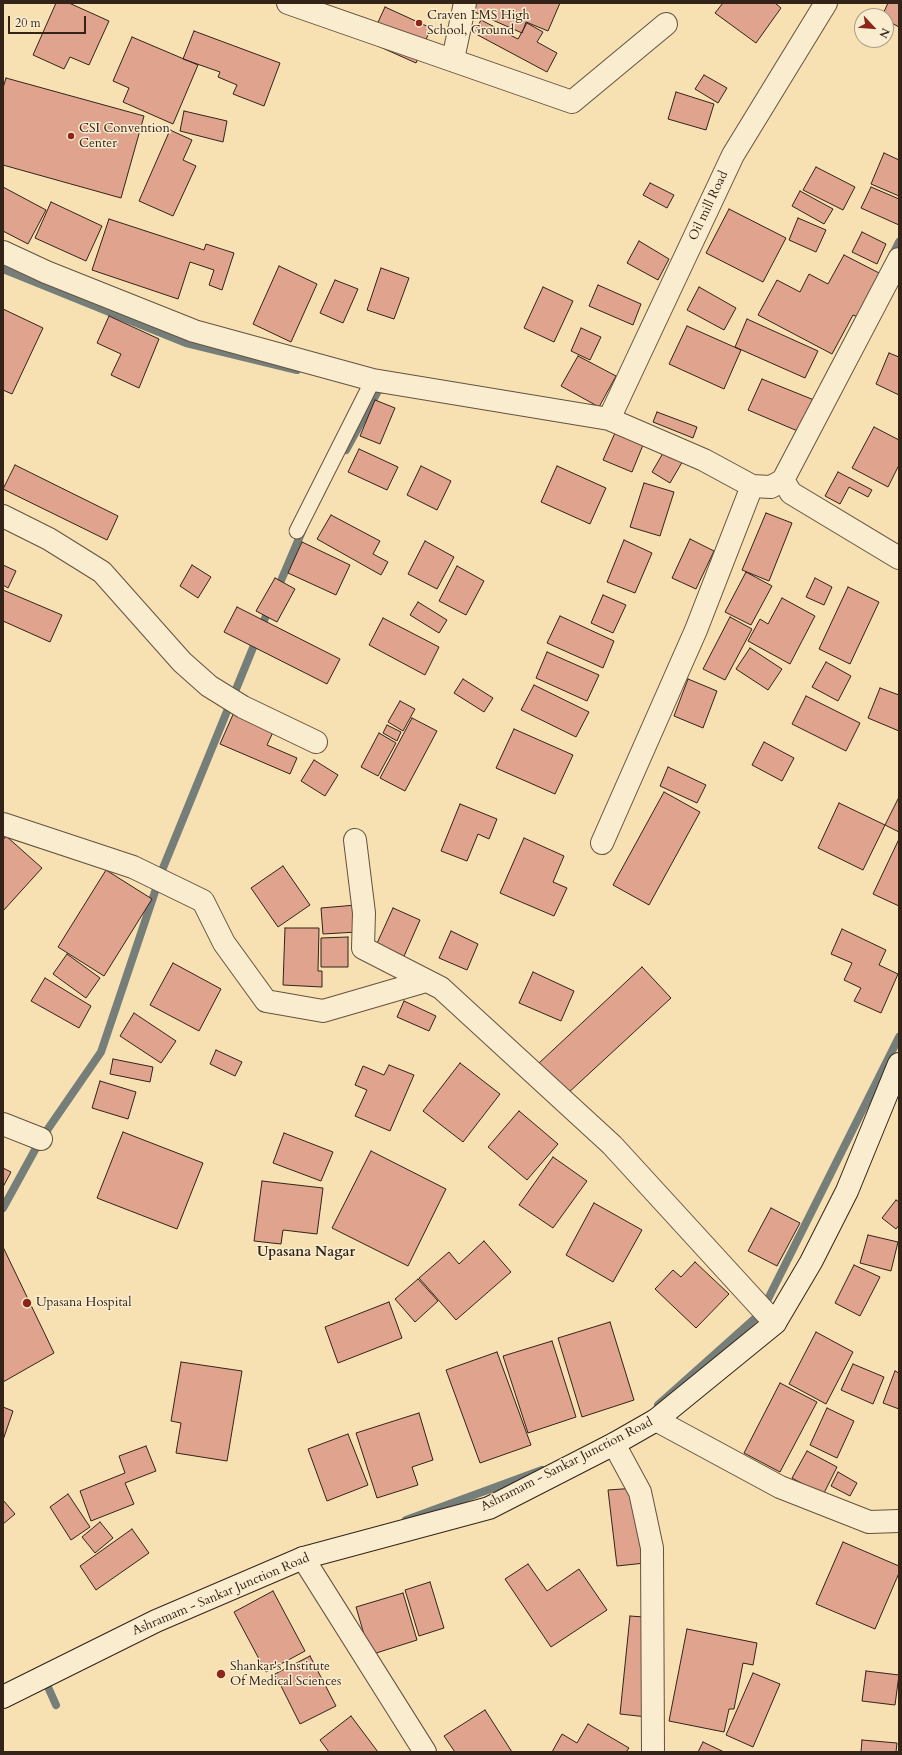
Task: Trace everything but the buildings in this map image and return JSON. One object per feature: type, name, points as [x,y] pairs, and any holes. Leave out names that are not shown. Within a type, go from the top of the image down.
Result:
[{"type":"street","points":[[288,3],[453,59],[572,102],[666,24]]},
{"type":"street","points":[[453,59],[465,3]]},
{"type":"street","name":"Oil mill Road","points":[[609,419],[733,155],[826,3]]},
{"type":"street","points":[[3,252],[46,272],[194,331],[373,380],[609,419],[704,460],[752,486],[771,487],[783,480],[899,259]]},
{"type":"street","points":[[783,480],[791,493],[899,558]]},
{"type":"street","points":[[602,843],[696,630],[752,486]]},
{"type":"street","points":[[3,516],[49,539],[102,572],[182,662],[209,686],[243,707],[316,742]]},
{"type":"street","points":[[3,824],[132,867],[203,901],[224,943],[266,1001],[323,1011],[426,981]]},
{"type":"street","points":[[354,840],[364,913],[363,948],[441,988],[612,1145],[775,1323]]},
{"type":"street","name":"Ashramam - Sankar Junction Road","points":[[3,1697],[156,1621],[303,1558],[489,1508],[614,1444],[656,1420],[775,1323],[811,1262],[847,1191],[899,1064]]},
{"type":"street","points":[[3,1124],[41,1139]]},
{"type":"street","points":[[656,1420],[780,1487],[869,1522],[899,1522]]},
{"type":"street","points":[[614,1444],[640,1492],[652,1548],[654,1752]]},
{"type":"street","points":[[303,1558],[425,1752]]},
{"type":"lane","points":[[297,531],[373,380]]},
{"type":"waterway","points":[[891,258],[899,242]]},
{"type":"waterway","points":[[3,269],[186,343],[297,370]]},
{"type":"waterway","points":[[346,450],[379,389],[386,390]]},
{"type":"waterway","points":[[277,590],[303,529]]},
{"type":"waterway","points":[[3,1208],[41,1139],[101,1052],[163,868],[270,606]]},
{"type":"waterway","points":[[658,1405],[761,1313],[899,1037]]},
{"type":"waterway","points":[[406,1520],[542,1470]]},
{"type":"waterway","points":[[44,1678],[56,1705]]},
{"type":"place","name":"Craven LMS High School, Ground","points":[[419,23]]},
{"type":"place","name":"CSI Convention Center","points":[[71,136]]},
{"type":"place","name":"Upasana Hospital","points":[[27,1303]]},
{"type":"place","name":"Shankar's Institute Of Medical Sciences","points":[[221,1674]]},
{"type":"district","name":"Upasana Nagar","points":[[306,1253]]}]
